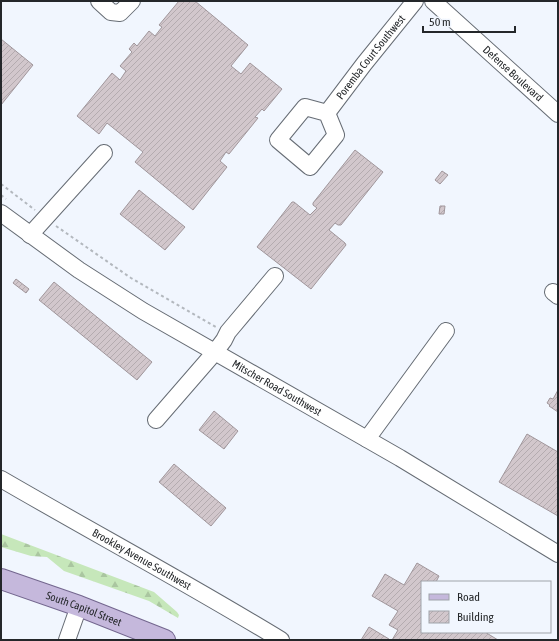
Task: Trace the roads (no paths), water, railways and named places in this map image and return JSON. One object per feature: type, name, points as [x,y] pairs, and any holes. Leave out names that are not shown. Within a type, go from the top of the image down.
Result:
[{"type":"main road","name":"South Capitol Street","points":[[1,579],[79,606],[165,640]]},
{"type":"street","points":[[99,1],[111,12],[120,13],[132,1]]},
{"type":"street","name":"Poremba Court Southwest","points":[[327,113],[415,1]]},
{"type":"street","name":"Defense Boulevard","points":[[433,1],[558,114]]},
{"type":"street","points":[[30,235],[104,153]]},
{"type":"street","name":"Mitscher Road Southwest","points":[[4,206],[30,235],[121,298],[367,439],[558,554]]},
{"type":"street","points":[[156,420],[215,352],[228,332],[275,276]]},
{"type":"street","points":[[367,439],[446,331]]},
{"type":"street","name":"Brookley Avenue Southwest","points":[[1,479],[214,600],[281,640]]},
{"type":"street","points":[[67,640],[79,606]]}]
